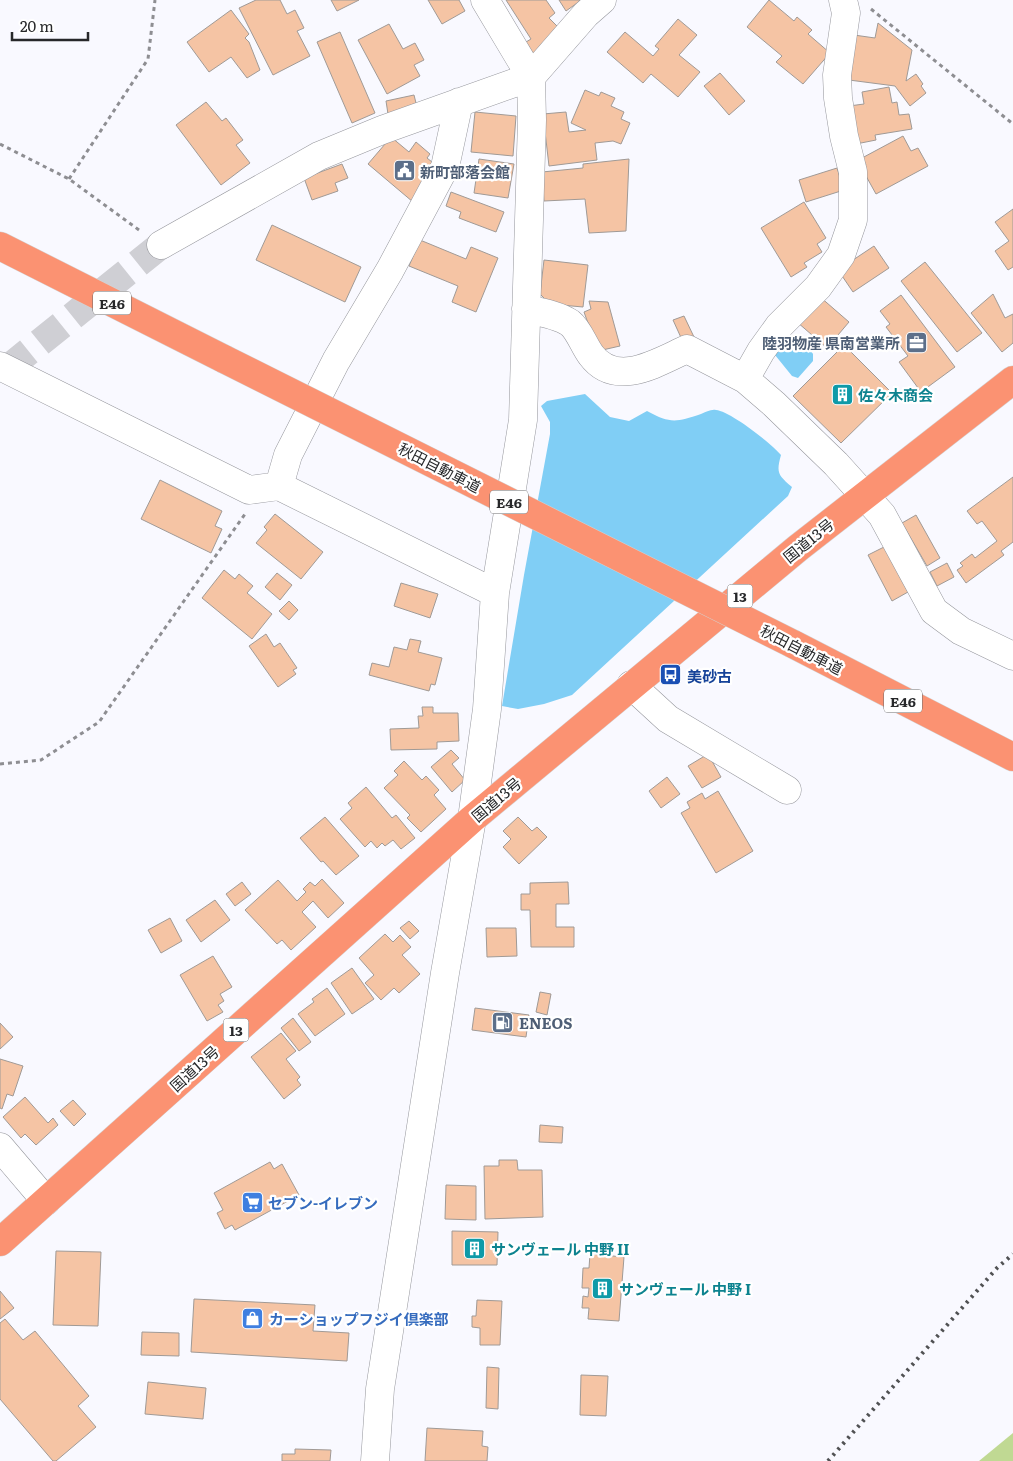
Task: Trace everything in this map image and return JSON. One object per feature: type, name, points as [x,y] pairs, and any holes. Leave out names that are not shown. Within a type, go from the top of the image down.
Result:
[{"type":"highway","name":"秋田自動車道","points":[[0,246],[793,644],[1013,757]]},
{"type":"highway","name":"国道13号","points":[[0,1242],[472,819],[798,548],[1013,380]]},
{"type":"street","points":[[375,1461],[380,1389],[472,819],[487,708],[495,593],[524,420],[531,77],[485,0]]},
{"type":"street","points":[[161,245],[319,156],[382,130],[531,77],[586,14],[602,0]]},
{"type":"street","points":[[745,379],[761,351],[779,326],[818,287],[841,255],[853,220],[853,172],[844,136],[838,98],[837,75],[846,14],[855,3]]},
{"type":"street","points":[[271,487],[336,361],[390,270],[445,167],[460,102]]},
{"type":"street","points":[[526,309],[557,317],[571,324],[592,356],[602,367],[626,373],[648,367],[687,348],[745,379],[774,404],[836,464],[882,514],[934,611],[961,631],[1013,656]]},
{"type":"street","points":[[2,369],[249,490],[271,487],[495,593]]},
{"type":"street","points":[[631,685],[668,719],[786,790]]},
{"type":"street","points":[[0,1147],[46,1201]]},
{"type":"path","points":[[69,179],[148,59],[155,0]]},
{"type":"path","points":[[855,3],[1013,124]]},
{"type":"path","points":[[0,144],[69,179],[161,245]]},
{"type":"path","points":[[0,764],[41,760],[99,722],[271,487]]},
{"type":"green space","points":[[1013,1433],[1013,1461],[979,1461]]},
{"type":"water","points":[[799,343],[807,345],[813,354],[813,361],[798,378],[792,376],[775,355],[777,344]]},
{"type":"water","points":[[585,394],[610,417],[629,421],[647,411],[668,420],[685,419],[712,410],[731,416],[769,443],[781,455],[779,473],[792,487],[788,496],[572,695],[544,704],[518,709],[502,706],[550,434],[550,422],[541,406],[547,401]]},
{"type":"building","points":[[256,0],[280,0],[287,14],[295,10],[304,28],[297,31],[310,56],[273,75],[239,8]]},
{"type":"building","points":[[331,0],[359,0],[337,11]]},
{"type":"building","points":[[428,0],[459,0],[465,11],[442,24]]},
{"type":"building","points":[[506,0],[546,0],[555,13],[549,18],[558,27],[534,55],[526,42],[531,39]]},
{"type":"building","points":[[559,0],[579,0],[580,1],[566,11]]},
{"type":"building","points":[[769,0],[794,21],[797,17],[812,30],[808,34],[830,53],[803,84],[776,62],[782,56],[747,27]]},
{"type":"building","points":[[231,10],[249,34],[245,38],[249,42],[260,70],[247,78],[231,57],[209,72],[187,42]]},
{"type":"building","points":[[678,19],[697,35],[679,55],[700,72],[678,97],[651,74],[643,83],[607,52],[625,32],[653,56],[659,49],[655,46]]},
{"type":"building","points":[[878,23],[912,50],[906,81],[916,74],[923,84],[921,86],[926,93],[910,106],[895,86],[849,80],[854,35],[875,38]]},
{"type":"building","points":[[389,24],[403,49],[415,43],[424,60],[414,65],[420,76],[387,94],[358,40]]},
{"type":"building","points":[[340,32],[375,113],[352,123],[317,42]]},
{"type":"building","points":[[720,73],[745,101],[729,115],[704,86]]},
{"type":"building","points":[[889,87],[892,103],[897,102],[899,115],[909,114],[912,129],[875,135],[876,140],[856,144],[849,106],[864,104],[862,92]]},
{"type":"building","points":[[585,90],[599,96],[601,92],[615,98],[611,106],[624,112],[621,119],[630,123],[621,144],[613,141],[595,143],[597,160],[549,166],[543,114],[566,112],[569,132],[586,130],[571,123]]},
{"type":"building","points":[[414,95],[417,107],[388,114],[386,101]]},
{"type":"building","points":[[206,102],[222,121],[226,118],[243,140],[236,145],[250,163],[221,185],[176,125]]},
{"type":"building","points":[[475,112],[516,116],[513,156],[471,152]]},
{"type":"building","points":[[903,136],[911,151],[918,148],[928,166],[876,194],[861,167],[866,165],[862,158]]},
{"type":"building","name":"新町部落会館","points":[[391,137],[409,152],[416,142],[430,154],[427,158],[437,166],[413,202],[368,164]]},
{"type":"building","points":[[479,159],[514,164],[508,198],[474,193]]},
{"type":"building","points":[[629,159],[626,231],[589,233],[585,199],[544,201],[542,172],[583,168],[583,164]]},
{"type":"building","points":[[342,164],[348,178],[335,183],[338,191],[312,200],[304,178]]},
{"type":"building","points":[[837,168],[844,190],[806,202],[799,180]]},
{"type":"building","points":[[451,192],[504,212],[496,232],[459,218],[461,212],[446,206]]},
{"type":"building","points":[[804,202],[826,238],[817,244],[822,252],[804,263],[807,267],[791,277],[761,228]]},
{"type":"building","points":[[1013,209],[1013,267],[1008,270],[995,251],[1009,241],[995,222]]},
{"type":"building","points":[[272,225],[361,267],[345,302],[256,260]]},
{"type":"building","points":[[420,240],[466,259],[471,247],[498,258],[476,312],[452,302],[458,286],[409,266]]},
{"type":"building","points":[[874,246],[889,268],[853,292],[838,270]]},
{"type":"building","points":[[544,260],[588,265],[583,307],[550,304],[540,294]]},
{"type":"building","points":[[925,262],[982,333],[957,352],[901,281]]},
{"type":"building","points":[[993,294],[1005,318],[1013,314],[1013,343],[1002,352],[971,313]]},
{"type":"building","name":"陸羽物産 県南営業所","points":[[901,295],[955,367],[921,392],[899,362],[908,356],[886,327],[890,324],[880,311]]},
{"type":"building","points":[[819,296],[849,322],[827,348],[797,322]]},
{"type":"building","points":[[589,301],[608,302],[620,346],[598,351],[584,312],[591,309]]},
{"type":"building","points":[[684,316],[694,337],[683,342],[673,320]]},
{"type":"building","name":"佐々木商会","points":[[844,345],[892,393],[841,443],[793,396]]},
{"type":"building","points":[[1013,477],[1013,542],[1001,551],[1004,555],[966,583],[957,570],[963,566],[960,563],[972,554],[975,558],[997,541],[982,521],[977,524],[967,511]]},
{"type":"building","points":[[160,480],[222,511],[215,526],[222,529],[211,553],[141,519]]},
{"type":"building","points":[[275,514],[323,552],[301,579],[256,543],[267,530],[264,527]]},
{"type":"building","points":[[916,515],[940,558],[927,566],[902,523]]},
{"type":"building","points":[[884,547],[908,592],[892,601],[868,555]]},
{"type":"building","points":[[947,563],[954,577],[937,586],[930,572]]},
{"type":"building","points":[[224,570],[235,579],[239,574],[253,586],[247,593],[272,614],[252,639],[202,598]]},
{"type":"building","points":[[277,573],[292,585],[280,600],[265,587]]},
{"type":"building","points":[[401,583],[438,594],[430,618],[394,606]]},
{"type":"building","points":[[289,601],[298,610],[289,620],[279,611]]},
{"type":"building","points":[[266,634],[274,647],[280,643],[297,668],[293,670],[296,674],[278,687],[249,646]]},
{"type":"building","points":[[410,639],[421,641],[418,652],[442,658],[435,685],[431,684],[429,691],[369,675],[372,663],[389,667],[394,647],[407,650]]},
{"type":"building","points":[[422,707],[433,707],[433,713],[458,713],[459,741],[437,742],[437,749],[391,750],[390,729],[419,728],[418,716],[423,716]]},
{"type":"building","points":[[451,750],[459,758],[452,764],[465,780],[452,792],[431,767]]},
{"type":"building","points":[[708,754],[721,777],[702,788],[688,766]]},
{"type":"building","points":[[404,761],[422,780],[426,776],[439,790],[434,795],[446,809],[421,832],[407,818],[410,815],[384,788],[398,775],[394,771]]},
{"type":"building","points":[[667,777],[680,794],[661,808],[649,791]]},
{"type":"building","points":[[366,787],[392,818],[396,815],[415,838],[401,849],[393,840],[385,846],[382,843],[377,848],[371,841],[365,847],[340,819],[352,808],[348,803]]},
{"type":"building","points":[[718,791],[753,851],[716,873],[681,813],[690,808],[687,802],[702,793],[705,799]]},
{"type":"building","points":[[325,817],[359,856],[336,875],[323,861],[321,862],[300,838]]},
{"type":"building","points":[[518,817],[532,831],[537,827],[547,837],[519,864],[503,847],[511,839],[503,831]]},
{"type":"building","points":[[322,879],[344,903],[328,918],[313,901],[302,912],[316,927],[291,950],[282,940],[277,944],[245,910],[278,880],[297,901],[306,892],[303,889],[310,882],[315,886]]},
{"type":"building","points":[[242,882],[251,894],[235,906],[226,894]]},
{"type":"building","points":[[568,882],[569,904],[556,904],[556,927],[574,927],[574,947],[531,947],[530,910],[521,910],[521,894],[530,894],[530,883]]},
{"type":"building","points":[[215,900],[230,920],[201,942],[186,920]]},
{"type":"building","points":[[170,918],[182,941],[161,953],[148,930]]},
{"type":"building","points":[[409,921],[419,931],[410,939],[400,928]]},
{"type":"building","points":[[486,928],[516,928],[517,956],[487,957]]},
{"type":"building","points":[[385,934],[393,942],[400,935],[411,947],[402,955],[420,974],[399,993],[394,988],[381,1000],[365,983],[374,975],[359,958]]},
{"type":"building","points":[[213,956],[232,987],[220,994],[224,1001],[218,1005],[223,1012],[207,1021],[180,975]]},
{"type":"building","points":[[352,968],[374,999],[352,1014],[331,983]]},
{"type":"building","points":[[327,988],[345,1014],[315,1036],[298,1014],[314,1002],[312,999]]},
{"type":"building","points":[[540,992],[551,994],[547,1015],[536,1012]]},
{"type":"building","points":[[475,1008],[529,1015],[526,1037],[472,1030]]},
{"type":"building","points":[[293,1018],[311,1042],[299,1051],[281,1028]]},
{"type":"building","points":[[0,1023],[13,1037],[0,1049]]},
{"type":"building","points":[[281,1033],[296,1051],[286,1059],[300,1077],[297,1080],[301,1085],[284,1099],[251,1057]]},
{"type":"building","points":[[0,1059],[23,1066],[13,1096],[7,1094],[2,1109],[0,1108]]},
{"type":"building","points":[[25,1097],[48,1123],[53,1118],[58,1125],[36,1145],[25,1134],[21,1138],[3,1117]]},
{"type":"building","points":[[73,1100],[86,1114],[74,1126],[60,1111]]},
{"type":"building","points":[[540,1125],[563,1127],[562,1143],[539,1142]]},
{"type":"building","points":[[499,1160],[517,1160],[518,1170],[542,1170],[543,1217],[485,1219],[484,1166],[499,1166]]},
{"type":"building","name":"セブン-イレブン","points":[[270,1162],[274,1169],[282,1164],[299,1195],[235,1230],[232,1225],[225,1229],[217,1213],[223,1210],[214,1193]]},
{"type":"building","points":[[446,1185],[476,1186],[476,1220],[445,1219]]},
{"type":"building","name":"サンヴェール 中野 II","points":[[452,1231],[498,1232],[497,1265],[452,1265]]},
{"type":"building","points":[[56,1251],[101,1252],[98,1326],[53,1325]]},
{"type":"building","name":"サンヴェール 中野 I","points":[[590,1254],[624,1257],[619,1321],[588,1319],[589,1308],[582,1308],[583,1296],[588,1297],[589,1288],[582,1288],[583,1268],[589,1268]]},
{"type":"building","points":[[0,1291],[14,1308],[0,1319]]},
{"type":"building","name":"カーショップフジイ倶楽部","points":[[194,1299],[315,1305],[313,1331],[349,1333],[347,1361],[191,1352]]},
{"type":"building","points":[[477,1300],[502,1301],[500,1345],[480,1345],[480,1328],[472,1327],[472,1316],[476,1316]]},
{"type":"building","points":[[5,1319],[23,1340],[35,1331],[89,1396],[78,1406],[96,1427],[56,1461],[53,1461],[0,1399],[0,1323]]},
{"type":"building","points":[[142,1332],[179,1333],[179,1356],[141,1355]]},
{"type":"building","points":[[487,1367],[499,1368],[498,1409],[486,1408]]},
{"type":"building","points":[[581,1375],[608,1376],[606,1416],[580,1415]]},
{"type":"building","points":[[148,1382],[206,1388],[203,1419],[145,1414]]},
{"type":"building","points":[[427,1428],[483,1431],[482,1446],[488,1447],[487,1461],[425,1461]]},
{"type":"building","points":[[295,1449],[331,1450],[330,1461],[282,1461],[282,1454],[295,1454]]},
{"type":"tunnel","points":[[7,369],[161,245]]},
{"type":"railway","points":[[828,1461],[997,1268],[1013,1254]]},
{"type":"place","name":"新町部落会館","points":[[404,171]]},
{"type":"place","name":"陸羽物産 県南営業所","points":[[916,342]]},
{"type":"place","name":"佐々木商会","points":[[842,394]]},
{"type":"place","name":"美砂古","points":[[671,675]]},
{"type":"place","name":"ENEOS","points":[[503,1022]]},
{"type":"place","name":"セブン-イレブン","points":[[252,1202]]},
{"type":"place","name":"サンヴェール 中野 II","points":[[475,1248]]},
{"type":"place","name":"サンヴェール 中野 I","points":[[603,1288]]},
{"type":"place","name":"カーショップフジイ倶楽部","points":[[253,1318]]}]
